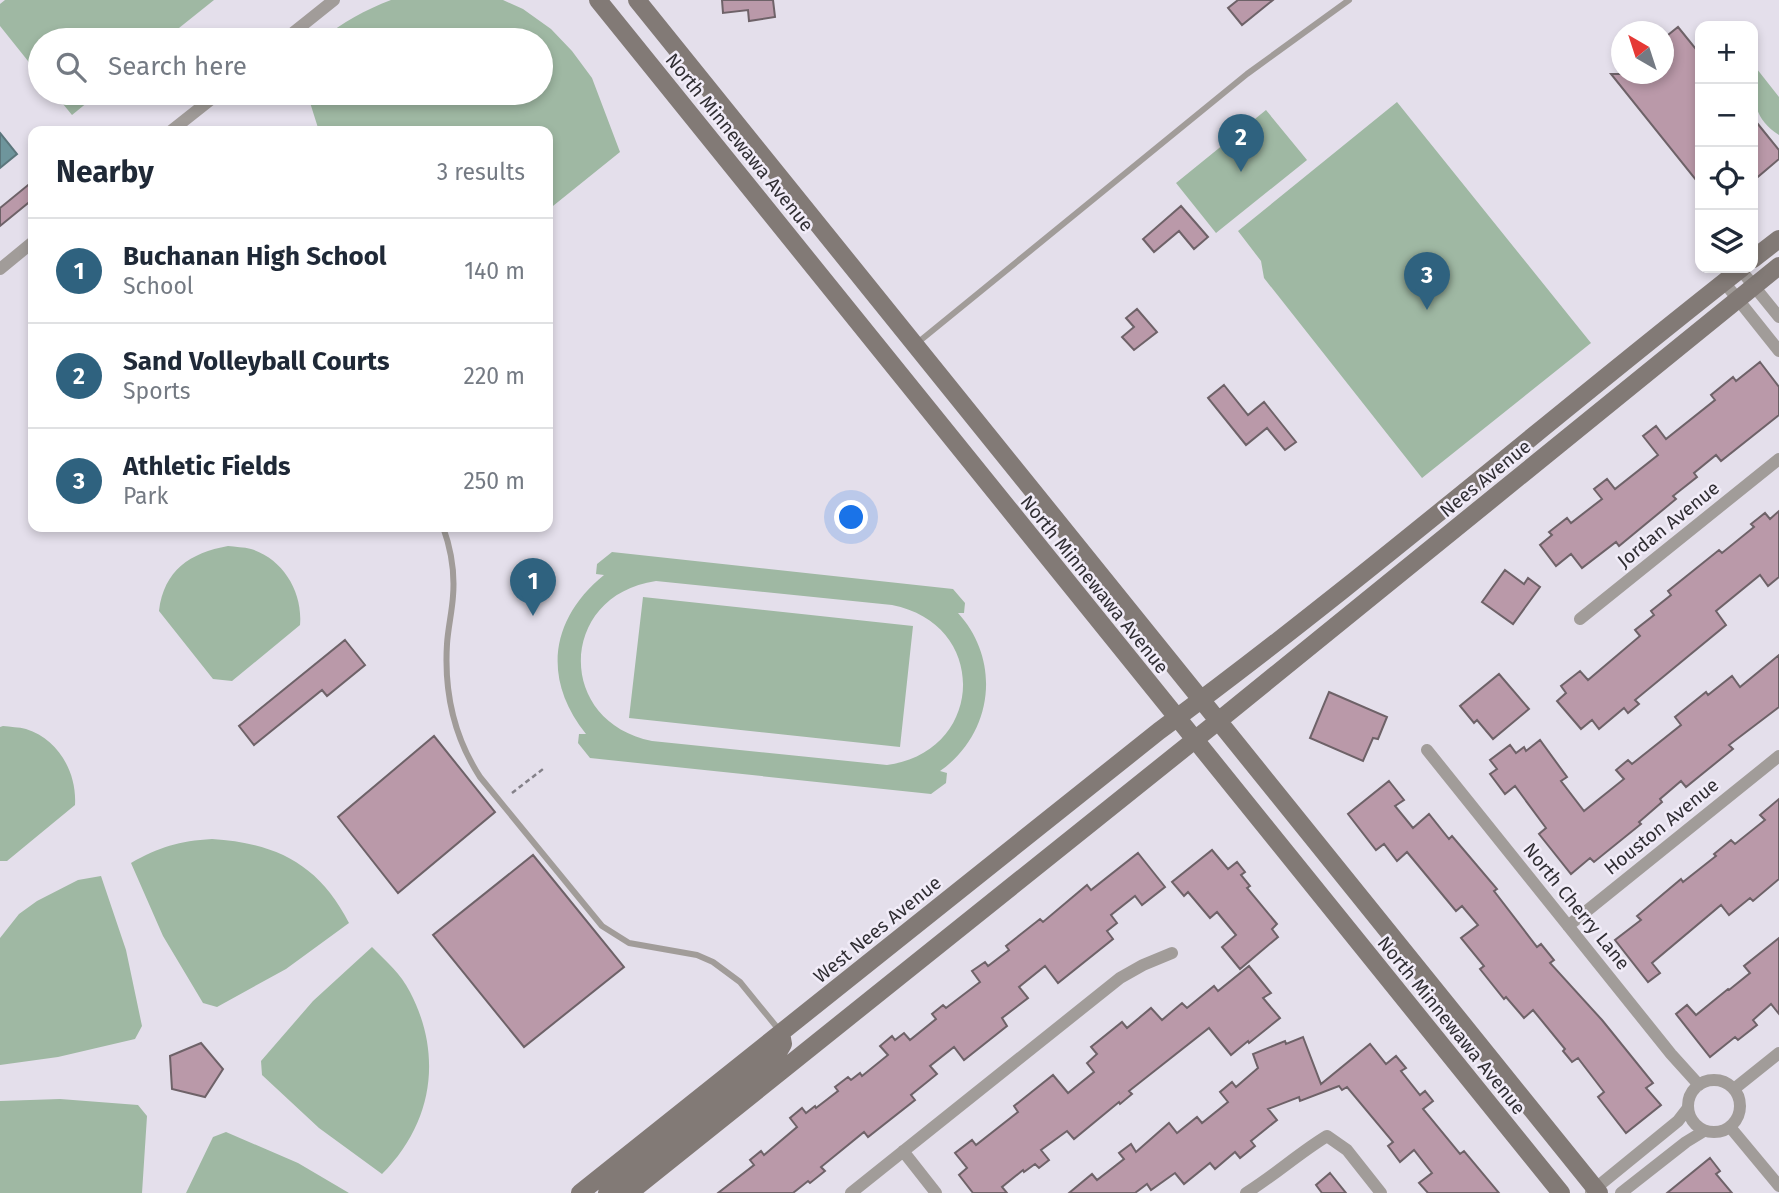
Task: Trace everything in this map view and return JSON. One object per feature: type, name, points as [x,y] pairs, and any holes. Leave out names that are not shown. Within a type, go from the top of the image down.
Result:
[{"type":"main road","name":"North Minnewawa Avenue","points":[[598,0],[1561,1193]]},
{"type":"main road","name":"North Minnewawa Avenue","points":[[637,0],[1594,1191]]},
{"type":"main road","name":"Nees Avenue","points":[[1758,255],[1779,239]]},
{"type":"main road","name":"Nees Avenue","points":[[1217,722],[1779,266]]},
{"type":"main road","name":"Nees Avenue","points":[[1201,701],[1412,535],[1735,273]]},
{"type":"main road","points":[[891,364],[914,345]]},
{"type":"main road","name":"West Nees Avenue","points":[[580,1193],[1201,701]]},
{"type":"main road","points":[[629,1193],[1217,722]]},
{"type":"main road","points":[[607,1193],[776,1056],[783,1044],[781,1033]]},
{"type":"street","points":[[299,28],[334,0]]},
{"type":"street","points":[[177,126],[204,105]]},
{"type":"street","points":[[0,269],[28,246]]},
{"type":"street","points":[[1748,273],[1754,286],[1779,317]]},
{"type":"street","points":[[1724,282],[1779,351]]},
{"type":"street","name":"Jordan Avenue","points":[[1580,619],[1779,460]]},
{"type":"street","name":"North Cherry Lane","points":[[1427,750],[1671,1054],[1699,1085]]},
{"type":"street","name":"Houston Avenue","points":[[1568,926],[1779,756]]},
{"type":"street","points":[[851,1193],[1120,978],[1172,953]]},
{"type":"street","points":[[1734,1089],[1779,1053]]},
{"type":"street","points":[[1594,1191],[1678,1121],[1699,1085],[1710,1080],[1726,1082],[1734,1089],[1741,1106],[1736,1121],[1718,1132],[1704,1130],[1693,1122],[1688,1108]]},
{"type":"street","points":[[1730,1127],[1779,1186]]},
{"type":"street","points":[[1621,1193],[1704,1130]]},
{"type":"street","points":[[1246,1193],[1327,1136],[1347,1150],[1381,1193]]},
{"type":"street","points":[[903,1151],[936,1193]]},
{"type":"lane","points":[[914,345],[1247,74],[1349,0]]},
{"type":"lane","points":[[444,532],[453,575],[447,650],[448,691],[454,722],[480,777],[603,926],[629,943],[697,955],[713,962],[740,982],[781,1033]]},
{"type":"path","points":[[512,793],[543,769]]},
{"type":"green space","points":[[5,0],[214,0],[179,28],[28,28],[28,61],[0,26],[0,4]]},
{"type":"green space","points":[[391,0],[503,0],[523,9],[550,28],[338,28]]},
{"type":"green space","points":[[553,31],[592,78],[620,152],[553,206],[553,126],[317,126],[311,105],[553,105]]},
{"type":"green space","points":[[1758,70],[1779,97],[1779,135],[1758,113]]},
{"type":"green space","points":[[1397,102],[1591,343],[1422,478],[1264,278],[1261,261],[1238,231]]},
{"type":"green space","points":[[64,105],[84,105],[72,115]]},
{"type":"green space","points":[[1266,110],[1307,160],[1216,233],[1176,183]]},
{"type":"green space","points":[[228,546],[251,549],[273,560],[289,578],[300,613],[300,625],[232,681],[213,679],[159,611],[167,585],[181,566],[202,553]]},
{"type":"green space","points":[[612,552],[953,589],[965,603],[964,613],[958,613],[972,632],[986,674],[981,717],[958,756],[940,771],[947,773],[946,783],[931,794],[590,758],[578,743],[579,734],[586,734],[572,713],[563,692],[558,671],[558,650],[572,611],[586,592],[604,575],[596,574],[597,564]],"holes":[[[656,581],[892,605],[924,617],[946,636],[959,661],[963,687],[957,714],[943,737],[919,755],[887,765],[652,741],[620,729],[598,710],[585,686],[581,659],[586,633],[600,609],[624,591]]]},
{"type":"green space","points":[[643,597],[913,626],[900,747],[629,718]]},
{"type":"green space","points":[[0,727],[26,729],[47,740],[69,769],[75,793],[75,805],[7,861],[0,861]]},
{"type":"green space","points":[[212,839],[256,846],[293,860],[324,886],[349,923],[286,969],[217,1007],[203,1003],[163,936],[131,863],[170,846]]},
{"type":"green space","points":[[101,876],[126,950],[142,1026],[135,1039],[58,1057],[0,1065],[0,938],[19,914],[37,901],[78,880]]},
{"type":"green space","points":[[372,947],[398,974],[410,992],[427,1040],[429,1064],[428,1088],[413,1133],[382,1174],[319,1128],[262,1075],[261,1061],[313,1001]]},
{"type":"green space","points":[[60,1099],[138,1105],[147,1116],[142,1193],[0,1193],[0,1101]]},
{"type":"green space","points":[[226,1132],[298,1163],[349,1193],[186,1193],[213,1137]]},
{"type":"water","points":[[0,133],[17,154],[0,168]]},
{"type":"building","points":[[722,0],[773,0],[775,17],[749,21],[748,10],[723,13]]},
{"type":"building","points":[[1238,0],[1273,0],[1242,25],[1228,8]]},
{"type":"building","points":[[1678,27],[1695,48],[1695,179],[1619,84],[1674,84],[1674,30]]},
{"type":"building","points":[[1758,124],[1779,150],[1779,159],[1758,177]]},
{"type":"building","points":[[28,185],[28,203],[0,226],[0,208]]},
{"type":"building","points":[[1181,206],[1208,237],[1194,249],[1179,231],[1154,252],[1143,239]]},
{"type":"building","points":[[1137,309],[1157,332],[1134,350],[1122,337],[1134,327],[1126,318]]},
{"type":"building","points":[[1760,362],[1779,387],[1779,415],[1721,461],[1716,455],[1694,473],[1697,477],[1673,496],[1676,499],[1619,546],[1616,542],[1582,568],[1571,554],[1556,566],[1540,545],[1552,535],[1549,532],[1567,518],[1571,523],[1602,499],[1594,489],[1607,479],[1615,489],[1658,455],[1643,436],[1656,426],[1666,439],[1715,400],[1711,395],[1733,377],[1736,381]]},
{"type":"building","points":[[1224,385],[1248,415],[1264,402],[1296,442],[1285,450],[1267,428],[1246,445],[1208,398]]},
{"type":"building","points":[[1779,511],[1779,577],[1768,586],[1760,575],[1716,611],[1726,625],[1635,700],[1639,704],[1628,713],[1624,708],[1599,729],[1592,720],[1581,729],[1557,701],[1566,693],[1561,686],[1580,671],[1588,680],[1640,636],[1635,630],[1654,615],[1651,611],[1671,595],[1668,591],[1719,550],[1722,553],[1754,527],[1751,524],[1765,513],[1770,519]]},
{"type":"building","points":[[1505,570],[1524,584],[1528,578],[1540,587],[1513,624],[1482,602]]},
{"type":"building","points":[[345,640],[365,665],[327,696],[322,690],[254,745],[239,726]]},
{"type":"building","points":[[1779,655],[1779,707],[1729,745],[1733,749],[1686,787],[1681,781],[1660,799],[1662,802],[1639,822],[1641,824],[1594,862],[1590,858],[1571,874],[1539,834],[1546,828],[1515,786],[1505,794],[1490,774],[1497,769],[1490,760],[1510,745],[1516,753],[1524,747],[1526,751],[1540,740],[1567,777],[1561,781],[1584,811],[1624,779],[1616,770],[1628,760],[1632,764],[1681,725],[1675,717],[1706,692],[1708,695],[1732,676],[1740,687]]},
{"type":"building","points":[[1499,674],[1529,709],[1493,739],[1477,720],[1474,723],[1460,706]]},
{"type":"building","points":[[1329,692],[1387,717],[1378,739],[1373,738],[1363,761],[1310,738]]},
{"type":"building","points":[[434,736],[495,812],[398,893],[338,817]]},
{"type":"building","points":[[1389,781],[1404,800],[1395,806],[1413,828],[1429,814],[1449,839],[1452,836],[1497,889],[1494,891],[1537,947],[1541,944],[1554,960],[1550,963],[1602,1020],[1653,1083],[1646,1088],[1661,1105],[1626,1133],[1598,1097],[1604,1092],[1578,1058],[1572,1062],[1563,1051],[1565,1049],[1533,1010],[1524,1018],[1506,997],[1504,999],[1480,969],[1484,966],[1461,938],[1478,925],[1462,906],[1456,911],[1407,852],[1397,861],[1384,844],[1376,850],[1348,814]]},
{"type":"building","points":[[1779,799],[1779,879],[1753,901],[1750,898],[1729,915],[1721,905],[1652,963],[1660,973],[1648,982],[1615,940],[1641,920],[1637,916],[1681,879],[1683,882],[1716,856],[1714,854],[1731,840],[1735,844],[1765,820],[1760,815]]},
{"type":"building","points":[[1212,850],[1228,869],[1237,862],[1245,872],[1241,875],[1250,886],[1247,888],[1277,924],[1272,929],[1278,937],[1240,969],[1222,947],[1236,935],[1217,912],[1210,918],[1188,892],[1184,896],[1172,882]]},
{"type":"building","points":[[1138,853],[1165,887],[1142,905],[1135,896],[1111,915],[1117,923],[1107,931],[1113,939],[1058,983],[1045,966],[1019,987],[1028,998],[1002,1018],[1007,1026],[964,1060],[954,1047],[930,1066],[937,1074],[911,1095],[915,1100],[868,1137],[864,1132],[821,1167],[825,1171],[793,1193],[718,1193],[754,1165],[750,1160],[761,1151],[764,1155],[797,1127],[790,1118],[802,1108],[806,1113],[815,1106],[816,1108],[838,1091],[835,1087],[848,1077],[851,1080],[860,1073],[862,1076],[888,1055],[880,1046],[892,1036],[895,1040],[904,1033],[910,1040],[936,1019],[932,1014],[943,1005],[946,1008],[980,982],[972,971],[985,962],[988,966],[1009,950],[1006,946],[1040,919],[1043,922],[1087,885],[1091,890]]},
{"type":"building","points":[[533,855],[624,967],[524,1047],[433,935]]},
{"type":"building","points":[[1779,938],[1779,1014],[1771,1004],[1753,1020],[1757,1025],[1738,1040],[1735,1037],[1710,1057],[1676,1014],[1687,1005],[1696,1015],[1750,973],[1744,966]]},
{"type":"building","points":[[1249,966],[1271,993],[1263,998],[1280,1018],[1249,1043],[1248,1041],[1231,1055],[1209,1028],[1129,1091],[1132,1094],[1120,1104],[1119,1102],[1074,1139],[1067,1131],[1041,1150],[1049,1160],[1039,1168],[1035,1164],[1024,1172],[1023,1170],[1002,1187],[1007,1193],[973,1193],[959,1175],[967,1168],[955,1153],[972,1140],[976,1145],[1018,1112],[1014,1106],[1053,1075],[1068,1093],[1094,1072],[1087,1063],[1097,1054],[1091,1047],[1122,1022],[1127,1028],[1151,1008],[1162,1020],[1182,1003],[1187,1008],[1214,986],[1218,991]]},
{"type":"building","points":[[1303,1037],[1321,1084],[1370,1044],[1386,1064],[1396,1056],[1406,1068],[1401,1071],[1420,1095],[1425,1091],[1433,1101],[1423,1109],[1460,1154],[1464,1151],[1499,1193],[1428,1193],[1419,1183],[1432,1173],[1414,1150],[1400,1162],[1388,1146],[1393,1142],[1347,1087],[1342,1090],[1339,1086],[1300,1101],[1299,1097],[1268,1109],[1277,1120],[1251,1141],[1255,1146],[1240,1158],[1235,1152],[1215,1169],[1210,1163],[1184,1184],[1175,1173],[1151,1190],[1147,1184],[1135,1193],[1069,1193],[1092,1174],[1097,1180],[1124,1159],[1119,1153],[1131,1144],[1136,1152],[1169,1123],[1177,1133],[1197,1117],[1202,1123],[1228,1102],[1220,1092],[1232,1082],[1236,1087],[1258,1068],[1253,1054]]},
{"type":"building","points":[[201,1043],[223,1069],[205,1097],[172,1089],[170,1056]]},
{"type":"building","points":[[1710,1158],[1720,1171],[1716,1174],[1732,1193],[1667,1193]]},
{"type":"building","points":[[1330,1173],[1346,1193],[1322,1193],[1316,1185]]},
{"type":"place","name":"Sand Volleyball Courts","points":[[1241,172]]},
{"type":"place","name":"Athletic Fields","points":[[1427,310]]},
{"type":"place","name":"Buchanan High School","points":[[533,616]]}]
